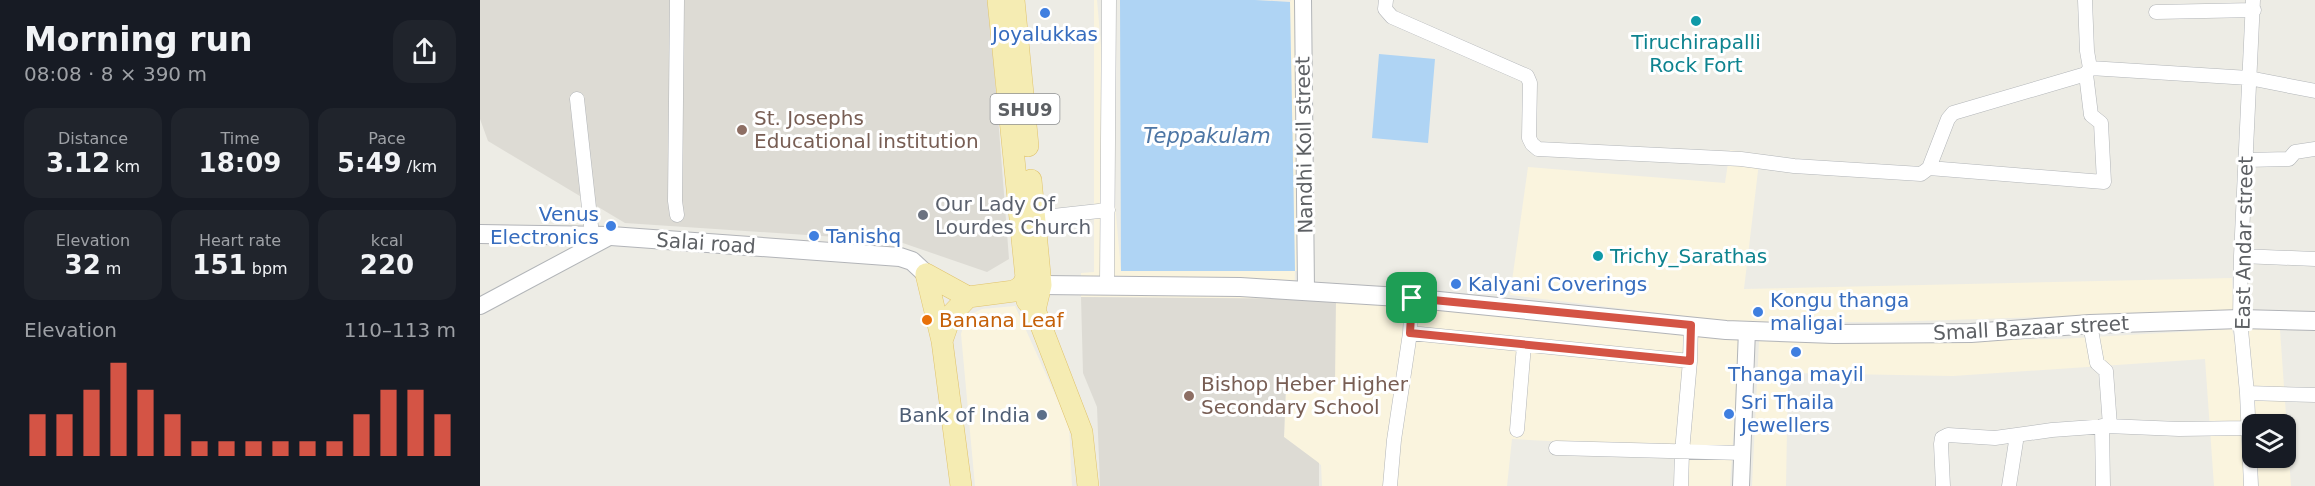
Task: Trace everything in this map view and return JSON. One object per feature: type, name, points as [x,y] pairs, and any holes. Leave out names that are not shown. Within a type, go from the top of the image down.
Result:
[{"type":"main road","name":"SHU9","points":[[998,0],[1026,278],[1022,286],[1014,291]]},
{"type":"main road","name":"SHU9","points":[[1014,0],[1041,285],[1035,310]]},
{"type":"main road","name":"Salai road","points":[[480,234],[611,236],[900,257],[912,261],[926,273]]},
{"type":"main road","points":[[926,273],[968,297],[1014,291],[1025,298],[1035,310],[1082,432],[1088,486]]},
{"type":"main road","points":[[926,273],[942,342],[961,486]]},
{"type":"main road","name":"Small Bazaar street","points":[[1041,285],[1240,286],[1412,298],[1748,330],[1834,334],[1971,333],[2090,324],[2240,319],[2315,321]]},
{"type":"main road","points":[[942,342],[951,315],[968,297]]},
{"type":"street","points":[[677,0],[675,201],[677,215]]},
{"type":"street","points":[[1107,284],[1108,0]]},
{"type":"street","name":"Nandhi Koil street","points":[[1303,0],[1306,291]]},
{"type":"street","points":[[1386,0],[1385,9],[1392,17],[1527,76],[1530,83],[1529,138],[1538,149],[1741,159],[1794,166],[1921,174],[1929,168],[1948,119],[1953,113],[2088,71],[2249,78],[2315,91]]},
{"type":"street","points":[[1929,168],[2104,182],[2101,123],[2091,115],[2085,0]]},
{"type":"street","points":[[2156,12],[2254,5]]},
{"type":"street","name":"East Andar street","points":[[2247,414],[2240,319],[2241,256],[2254,5]]},
{"type":"street","points":[[578,99],[592,235]]},
{"type":"street","points":[[2246,160],[2289,159],[2295,152],[2315,149]]},
{"type":"street","points":[[1035,218],[1108,210]]},
{"type":"street","points":[[480,306],[611,236]]},
{"type":"street","points":[[2241,256],[2315,259]]},
{"type":"street","points":[[1390,486],[1394,440],[1410,333],[1412,298]]},
{"type":"street","points":[[2090,324],[2097,363],[2106,370],[2103,486]]},
{"type":"street","points":[[1681,486],[1691,325]]},
{"type":"street","points":[[1741,486],[1748,330]]},
{"type":"street","points":[[1410,333],[1690,361]]},
{"type":"street","points":[[1517,430],[1524,345]]},
{"type":"street","points":[[2247,393],[2315,395]]},
{"type":"street","points":[[1943,486],[1941,444],[1945,436],[1995,438],[2106,426],[2179,429],[2242,428]]},
{"type":"street","points":[[2009,486],[2017,435]]},
{"type":"street","points":[[1556,448],[1743,453]]},
{"type":"street","name":"East Andar street","points":[[2250,468],[2251,486]]},
{"type":"shaded area","name":"St. Josephs Educational institution","points":[[480,0],[989,0],[1009,259],[987,272],[897,241],[625,223],[488,141],[480,119]]},
{"type":"shaded area","points":[[1094,0],[1097,0],[1121,271],[1295,270],[1290,2],[1291,0],[1310,0],[1311,271],[1295,271],[1294,299],[1081,297],[1081,273],[1094,272]]},
{"type":"shaded area","points":[[1730,150],[1760,154],[1744,289],[2232,278],[2233,311],[1886,322],[1733,322],[1510,295],[1528,167],[1725,183]]},
{"type":"shaded area","name":"Bishop Heber Higher Secondary School","points":[[1081,297],[1336,299],[1335,383],[1286,385],[1284,437],[1319,463],[1319,486],[1100,486],[1097,407],[1083,373]]},
{"type":"shaded area","points":[[1336,299],[1740,336],[1730,486],[1677,486],[1680,448],[1512,439],[1507,486],[1322,486],[1321,465],[1284,437],[1286,385]]},
{"type":"shaded area","points":[[1015,306],[1069,425],[1072,486],[975,486],[961,334],[966,317],[982,309]]},
{"type":"shaded area","points":[[2248,327],[2280,330],[2286,414],[2254,414]]},
{"type":"shaded area","points":[[2232,329],[2238,357],[2244,486],[2214,486],[2205,359],[1953,376],[1788,373],[1786,486],[1752,486],[1759,341],[2059,339]]},
{"type":"shaded area","points":[[2258,468],[2290,468],[2291,486],[2259,486]]},
{"type":"water","name":"Teppakulam","points":[[1120,0],[1290,2],[1295,271],[1121,271]]},
{"type":"water","points":[[1379,54],[1435,59],[1428,143],[1372,138]]},
{"type":"place","name":"Joyalukkas","points":[[1045,13]]},
{"type":"place","name":"Tiruchirapalli Rock Fort","points":[[1696,21]]},
{"type":"place","name":"St. Josephs Educational institution","points":[[742,130]]},
{"type":"place","name":"Our Lady Of Lourdes Church","points":[[923,215]]},
{"type":"place","name":"Venus Electronics","points":[[611,226]]},
{"type":"place","name":"Tanishq","points":[[814,236]]},
{"type":"place","name":"Trichy_Sarathas","points":[[1598,256]]},
{"type":"place","name":"Kalyani Coverings","points":[[1456,284]]},
{"type":"place","name":"Kongu thanga maligai","points":[[1758,312]]},
{"type":"place","name":"Banana Leaf","points":[[927,320]]},
{"type":"place","name":"Thanga mayil","points":[[1796,352]]},
{"type":"place","name":"Bishop Heber Higher Secondary School","points":[[1189,396]]},
{"type":"place","name":"Sri Thaila Jewellers","points":[[1729,414]]},
{"type":"place","name":"Bank of India","points":[[1042,415]]},
{"type":"route","points":[[1412,298],[1691,325],[1690,361],[1410,333],[1412,298]]}]
